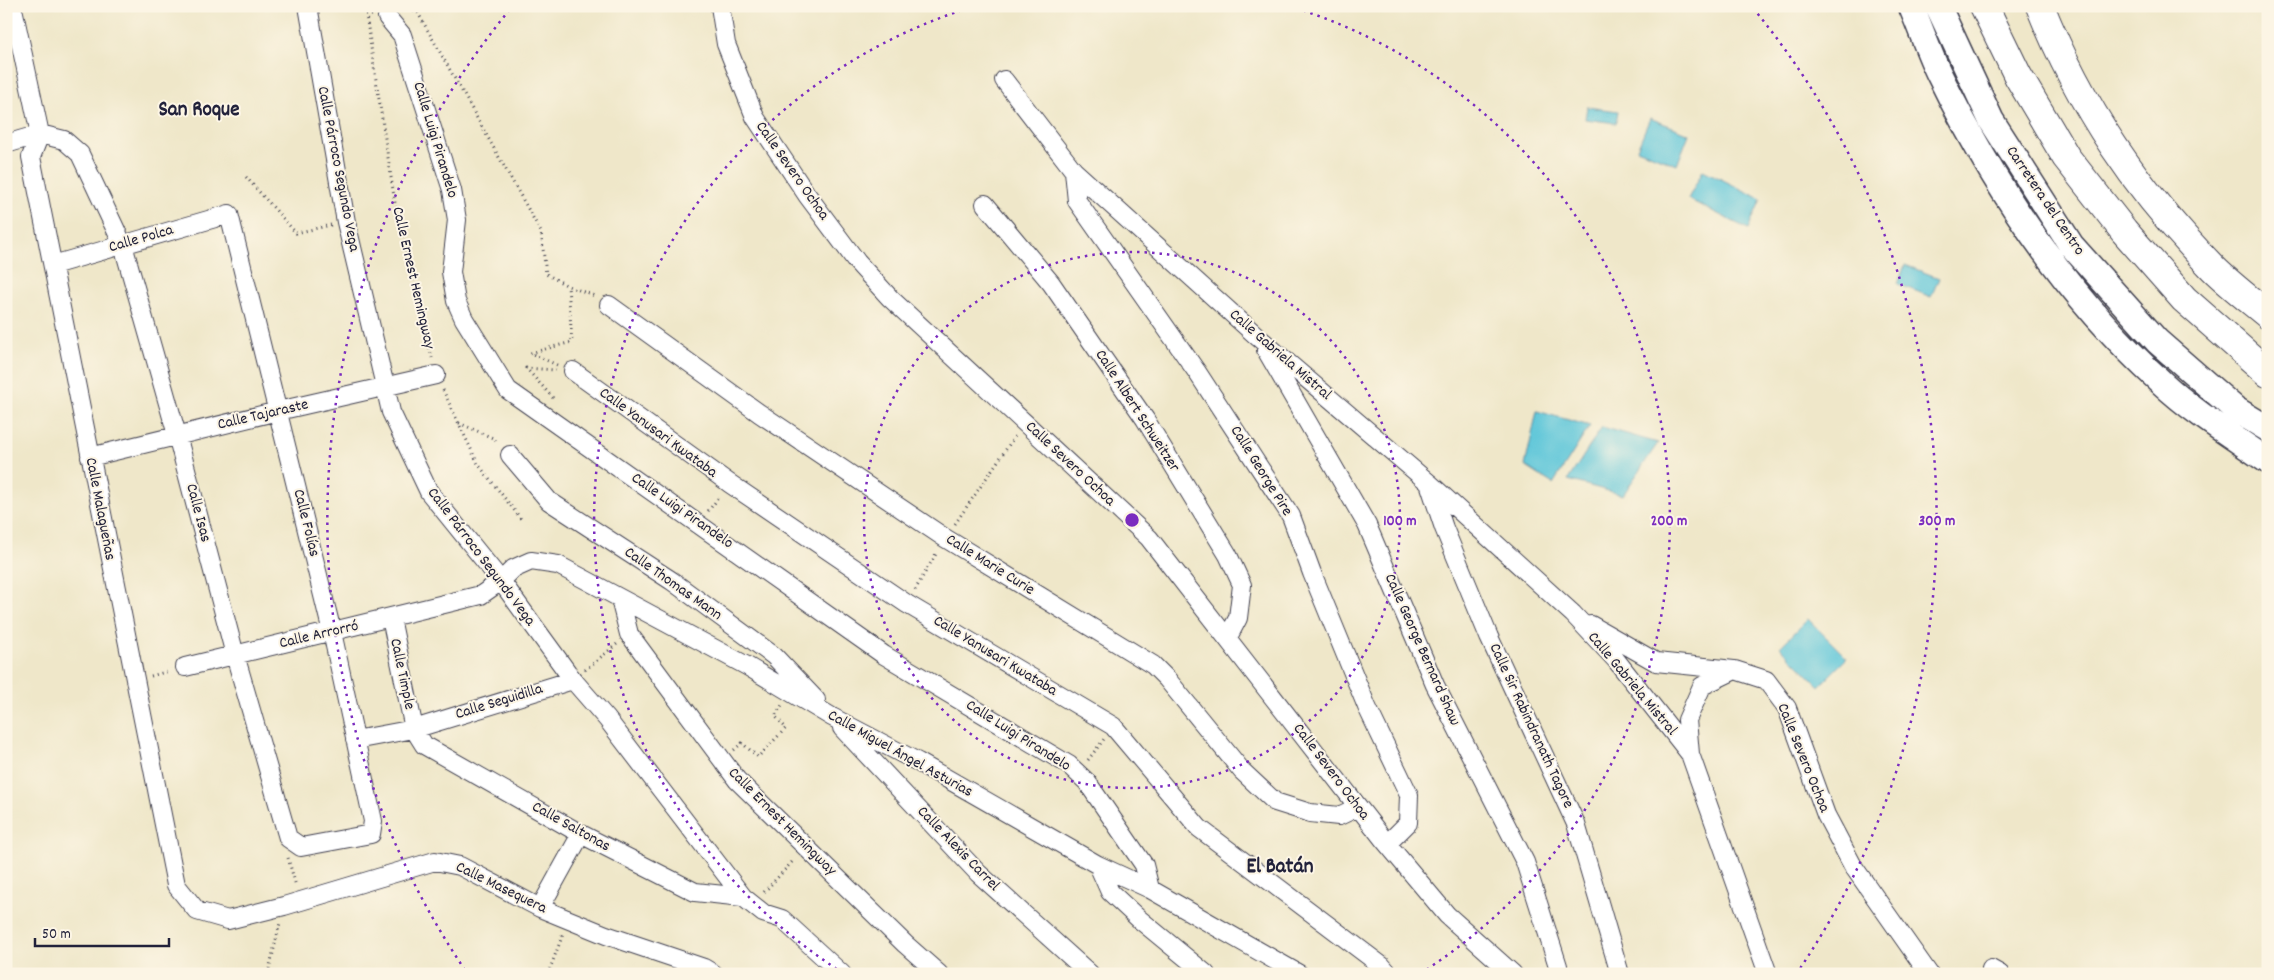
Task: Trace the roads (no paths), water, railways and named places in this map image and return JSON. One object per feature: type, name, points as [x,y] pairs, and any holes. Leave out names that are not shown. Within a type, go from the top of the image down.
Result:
[{"type":"highway","points":[[1984,6],[2018,76],[2072,164],[2124,231],[2184,299],[2268,373]]},
{"type":"highway","points":[[2040,6],[2060,54],[2104,135],[2155,205],[2214,269],[2268,315]]},
{"type":"main road","points":[[1911,6],[1940,76],[1990,171],[2045,252],[2097,316],[2162,383],[2268,461]]},
{"type":"main road","name":"Carretera del Centro","points":[[1938,6],[1990,120],[2071,245],[2157,341],[2235,409],[2268,429]]},
{"type":"street","name":"Calle Párroco Segundo Vega","points":[[308,6],[346,222],[391,412],[429,492],[501,582],[573,680],[606,719],[748,901],[763,913],[782,919],[842,974]]},
{"type":"street","name":"Calle Severo Ochoa","points":[[720,6],[726,44],[755,117],[806,195],[857,262],[890,298],[1149,538],[1228,637],[1384,840],[1447,915],[1513,974]]},
{"type":"street","points":[[6,144],[40,134],[14,12]]},
{"type":"street","name":"Calle Luigi Pirandelo","points":[[388,17],[402,35],[452,190],[457,220],[451,272],[456,301],[464,320],[508,390],[884,654],[1069,765],[1087,782],[1144,865],[1150,889]]},
{"type":"street","name":"Calle Gabriela Mistral","points":[[1004,80],[1074,171],[1259,338],[1429,483],[1573,614],[1616,660],[1690,754]]},
{"type":"street","name":"Calle Isas","points":[[40,134],[64,140],[80,154],[123,245],[177,435],[235,656],[288,838],[300,847],[371,834]]},
{"type":"street","name":"Calle Malagueñas","points":[[40,134],[30,157],[53,264],[176,885],[197,911],[228,920],[284,906]]},
{"type":"street","name":"Calle George Pire","points":[[1074,171],[1077,201],[1198,372],[1291,516],[1312,573],[1367,707],[1408,795],[1408,823],[1392,839],[1384,840]]},
{"type":"street","name":"Calle Albert Schweitzer","points":[[985,204],[1051,283],[1145,419],[1228,555],[1242,585],[1238,618],[1228,637]]},
{"type":"street","name":"Calle Polca","points":[[53,264],[229,214]]},
{"type":"street","name":"Calle Folías","points":[[229,214],[332,632],[373,821],[371,834]]},
{"type":"street","name":"Calle Marie Curie","points":[[610,305],[759,413],[945,538],[1152,665],[1167,679],[1242,771],[1275,802],[1310,813],[1338,816],[1358,807]]},
{"type":"street","name":"Calle George Bernard Shaw","points":[[1259,338],[1368,525],[1435,685],[1525,862],[1558,966],[1558,974]]},
{"type":"street","name":"Calle Yanusari Kwataba","points":[[573,372],[728,483],[907,604],[1113,726],[1199,828],[1382,966],[1389,974]]},
{"type":"street","name":"Calle Tajaraste","points":[[90,457],[436,375]]},
{"type":"street","name":"Calle Thomas Mann","points":[[510,455],[549,501],[672,581],[774,656],[832,717]]},
{"type":"street","name":"Calle Sir Rabindranath Tagore","points":[[1429,483],[1444,528],[1489,637],[1576,824],[1620,974]]},
{"type":"street","name":"Calle Miguel Ángel Asturias","points":[[501,582],[513,569],[531,561],[558,565],[747,666],[832,717],[918,762],[1098,865],[1150,889],[1299,974]]},
{"type":"street","name":"Calle Arrorró","points":[[185,667],[481,595],[501,582]]},
{"type":"street","name":"Calle Ernest Hemingway","points":[[620,599],[629,634],[737,780],[905,944],[940,974]]},
{"type":"street","name":"Calle Gabriela Mistral","points":[[1573,614],[1656,662],[1735,670]]},
{"type":"street","name":"Calle Timple","points":[[391,618],[414,729]]},
{"type":"street","name":"Calle Severo Ochoa","points":[[1735,670],[1766,680],[1787,708],[1826,815],[1853,866],[1929,974]]},
{"type":"street","points":[[1735,670],[1702,686],[1687,720],[1690,754],[1768,974]]},
{"type":"street","name":"Calle Seguidilla","points":[[355,740],[414,729],[573,680]]},
{"type":"street","name":"Calle Alexis Carrel","points":[[832,717],[978,873],[1090,974]]},
{"type":"street","name":"Calle Saltonas","points":[[414,729],[424,745],[582,834],[695,892],[748,901]]},
{"type":"street","points":[[540,908],[582,834]]},
{"type":"street","name":"Calle Masequera","points":[[284,906],[435,861],[460,866],[540,908],[568,920],[704,968],[714,974]]},
{"type":"street","points":[[1098,865],[1110,892],[1139,919],[1206,974]]},
{"type":"water","points":[[1587,107],[1618,111],[1616,123],[1585,119]]},
{"type":"water","points":[[1650,118],[1689,134],[1677,165],[1637,149]]},
{"type":"water","points":[[1703,170],[1761,199],[1748,229],[1688,199]]},
{"type":"water","points":[[1905,265],[1939,278],[1931,297],[1898,284]]},
{"type":"water","points":[[1537,411],[1590,426],[1553,484],[1525,466]]},
{"type":"water","points":[[1602,427],[1658,443],[1623,495],[1568,480]]},
{"type":"water","points":[[1808,619],[1847,658],[1819,686],[1780,647]]},
{"type":"district","name":"San Roque","points":[[199,111]]},
{"type":"district","name":"El Batán","points":[[1280,868]]}]
